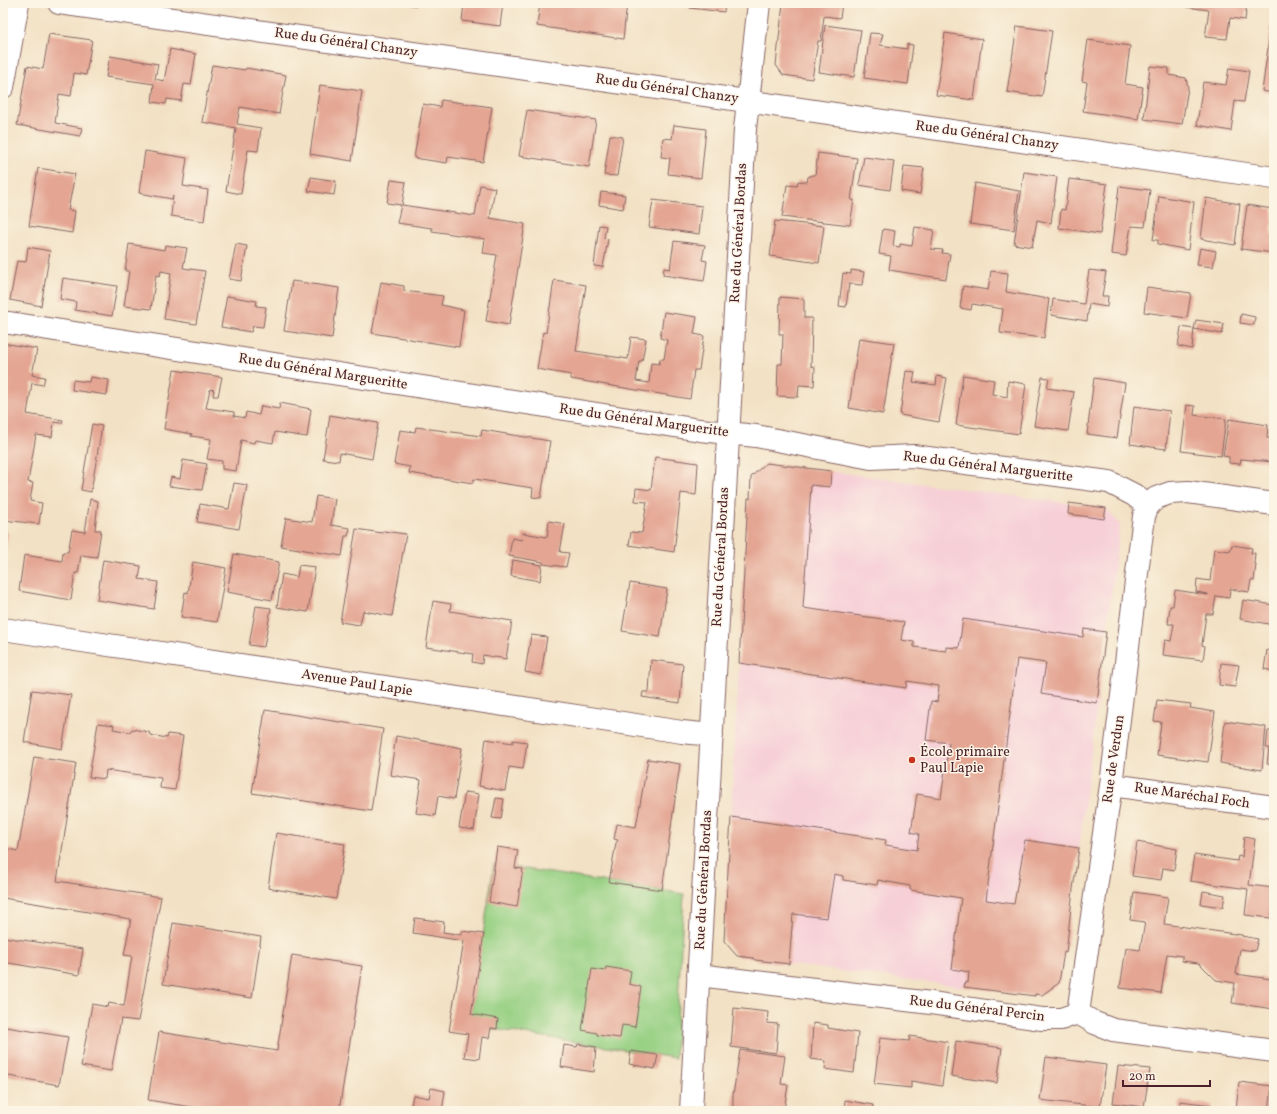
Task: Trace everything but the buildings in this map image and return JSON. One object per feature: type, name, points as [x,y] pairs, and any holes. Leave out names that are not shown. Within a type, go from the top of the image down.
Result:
[{"type":"street","points":[[3,87],[18,3]]},
{"type":"street","name":"Rue du Général Chanzy","points":[[59,3],[1274,178]]},
{"type":"street","name":"Rue du Général Bordas","points":[[691,1111],[747,101],[759,3]]},
{"type":"street","name":"Rue du Général Margueritte","points":[[3,322],[700,430],[756,436],[871,458],[913,456],[1109,482],[1134,494],[1148,506]]},
{"type":"street","points":[[1148,506],[1156,498],[1170,492],[1188,492],[1274,504]]},
{"type":"street","name":"Rue de Verdun","points":[[1078,1013],[1111,785],[1144,516],[1148,506]]},
{"type":"street","name":"Avenue Paul Lapie","points":[[3,629],[682,732],[712,735]]},
{"type":"street","name":"Rue Maréchal Foch","points":[[1111,785],[1274,807]]},
{"type":"street","name":"Rue du Général Percin","points":[[698,974],[931,1003],[1042,1020],[1061,1019],[1078,1013]]},
{"type":"street","points":[[1078,1013],[1094,1023],[1113,1030],[1274,1051]]},
{"type":"shaded area","name":"École primaire Paul Lapie","points":[[766,463],[1106,508],[1120,525],[1066,953],[1064,953],[1059,983],[1042,995],[1035,994],[1035,996],[755,960],[753,958],[737,956],[724,941],[748,498],[750,499],[751,477]]},
{"type":"green space","points":[[494,864],[684,894],[675,1058],[469,1025]]},
{"type":"place","name":"École primaire Paul Lapie","points":[[912,760]]}]
